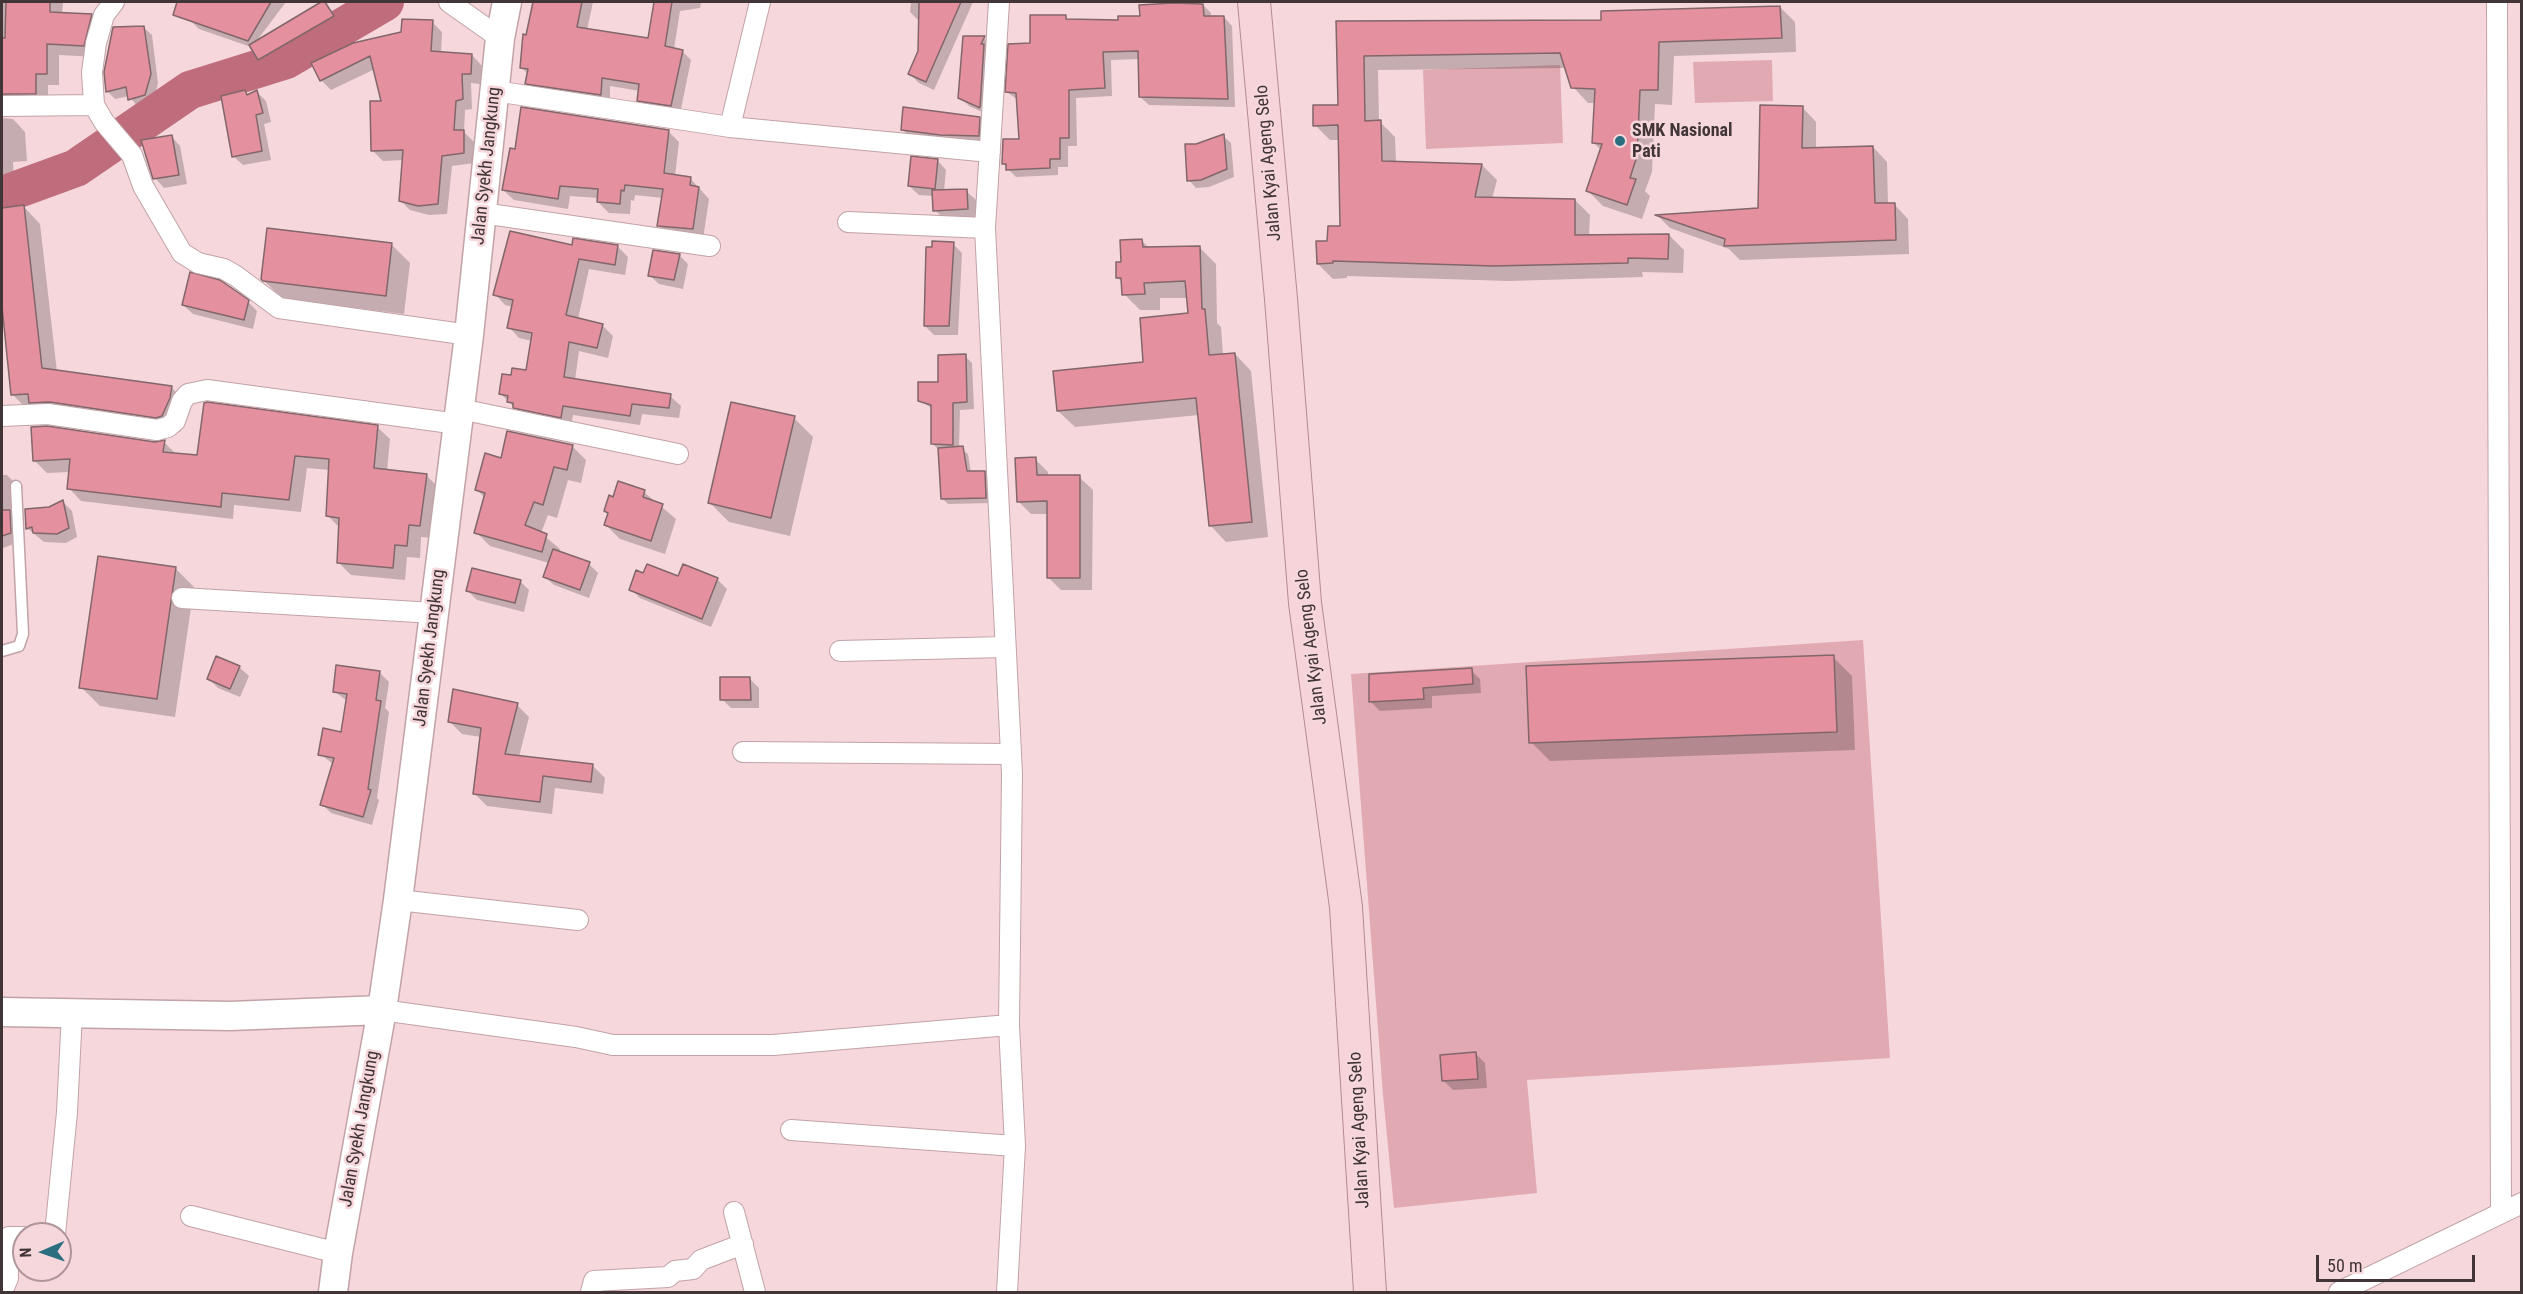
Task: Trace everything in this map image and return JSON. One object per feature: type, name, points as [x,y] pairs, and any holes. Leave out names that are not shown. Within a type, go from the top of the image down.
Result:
[{"type":"main road","name":"Jalan Syekh Jangkung","points":[[333,1293],[338,1253],[382,1010],[398,900],[470,335],[500,38],[507,2]]},
{"type":"main road","name":"Jalan Kyai Ageng Selo","points":[[1254,2],[1281,298],[1305,603],[1346,908],[1370,1293]]},
{"type":"main road","points":[[2,1012],[230,1016],[382,1010]]},
{"type":"street","points":[[114,2],[104,15],[96,43],[92,80],[94,105],[108,127],[128,150],[167,230],[189,259],[224,269],[279,308],[470,335]]},
{"type":"street","points":[[449,2],[500,38]]},
{"type":"street","points":[[730,127],[760,2]]},
{"type":"street","points":[[999,2],[985,228],[1012,774],[1009,1025],[1015,1146],[1007,1293]]},
{"type":"street","points":[[2497,2],[2501,1213]]},
{"type":"street","points":[[495,91],[730,127],[990,152]]},
{"type":"street","points":[[2,106],[94,105]]},
{"type":"street","points":[[482,213],[710,246]]},
{"type":"street","points":[[848,222],[985,228]]},
{"type":"street","points":[[2,416],[48,414],[157,430],[168,427],[175,421],[182,401],[188,394],[207,390],[459,416],[678,454]]},
{"type":"street","points":[[182,598],[434,613]]},
{"type":"street","points":[[840,651],[1005,646]]},
{"type":"street","points":[[743,752],[1010,753]]},
{"type":"street","points":[[398,900],[578,920]]},
{"type":"street","points":[[382,1010],[576,1037],[613,1045],[764,1045],[1009,1025]]},
{"type":"street","points":[[56,1222],[67,1112],[72,1013]]},
{"type":"street","points":[[792,1130],[1015,1146]]},
{"type":"street","points":[[2339,1293],[2522,1203]]},
{"type":"street","points":[[734,1212],[755,1293]]},
{"type":"street","points":[[191,1216],[338,1253]]},
{"type":"street","points":[[2,1242],[8,1258],[8,1278],[2,1293]]},
{"type":"street","points":[[591,1293],[594,1281],[668,1277],[675,1271],[693,1269],[701,1260],[742,1244]]},
{"type":"lane","points":[[2,651],[19,646],[23,634],[16,486]]},
{"type":"shaded area","points":[[1772,60],[1773,101],[1695,103],[1693,62]]},
{"type":"shaded area","points":[[1560,65],[1563,143],[1426,149],[1423,70]]},
{"type":"shaded area","points":[[1863,640],[1890,1058],[1527,1080],[1537,1193],[1394,1208],[1383,1095],[1351,674]]},
{"type":"building","points":[[6,2],[50,2],[50,12],[92,14],[84,46],[47,44],[47,74],[36,74],[36,94],[2,94],[2,38],[5,38]]},
{"type":"building","points":[[177,2],[271,2],[248,41],[173,15]]},
{"type":"building","points":[[321,2],[325,2],[334,16],[258,60],[249,45]]},
{"type":"building","points":[[533,2],[582,2],[577,27],[648,38],[654,2],[672,2],[665,46],[683,50],[671,106],[637,101],[639,84],[602,78],[601,95],[525,84],[528,69],[520,68],[523,34],[526,35]]},
{"type":"building","points":[[919,2],[961,2],[926,82],[908,74],[918,51]]},
{"type":"building","points":[[1203,4],[1204,16],[1224,16],[1228,99],[1139,97],[1138,51],[1103,52],[1105,88],[1069,90],[1069,138],[1060,138],[1060,159],[1050,159],[1050,168],[1006,170],[1006,164],[1002,164],[1003,139],[1019,139],[1016,93],[1005,92],[1008,44],[1030,43],[1030,15],[1066,15],[1066,19],[1118,20],[1118,16],[1140,16],[1139,5]]},
{"type":"building","points":[[1780,6],[1782,38],[1659,42],[1658,90],[1640,90],[1637,156],[1630,178],[1636,179],[1627,205],[1586,191],[1602,144],[1592,143],[1595,89],[1571,88],[1560,53],[1364,56],[1365,121],[1381,120],[1382,161],[1482,164],[1475,197],[1575,199],[1575,235],[1669,234],[1668,259],[1628,258],[1628,263],[1493,266],[1333,261],[1333,263],[1317,264],[1316,241],[1327,241],[1328,226],[1340,226],[1338,125],[1313,126],[1313,105],[1338,105],[1336,21],[1601,20],[1601,11]]},
{"type":"building","points":[[402,19],[433,20],[431,51],[472,54],[471,74],[462,74],[463,99],[456,101],[454,130],[464,130],[464,153],[442,156],[438,204],[418,206],[399,201],[403,150],[371,151],[370,101],[381,101],[370,56],[320,81],[311,63],[353,43],[401,32]]},
{"type":"building","points":[[144,26],[151,74],[145,95],[128,100],[126,87],[106,92],[104,72],[113,27]]},
{"type":"building","points":[[963,36],[985,36],[981,44],[984,44],[980,108],[958,98]]},
{"type":"building","points":[[245,90],[247,95],[257,90],[263,113],[256,115],[262,151],[232,157],[221,96]]},
{"type":"building","points":[[1760,105],[1803,106],[1802,148],[1873,146],[1875,203],[1895,203],[1896,240],[1724,246],[1725,239],[1655,215],[1758,208]]},
{"type":"building","points":[[521,107],[669,130],[664,173],[691,177],[690,185],[699,187],[693,229],[657,226],[663,189],[625,185],[624,191],[621,190],[620,204],[597,202],[598,189],[560,186],[558,199],[502,190],[510,148],[515,149]]},
{"type":"building","points":[[903,107],[980,117],[979,136],[940,135],[901,130]]},
{"type":"building","points":[[1224,134],[1227,169],[1201,180],[1187,181],[1185,144],[1196,144]]},
{"type":"building","points":[[172,135],[179,175],[153,179],[141,140]]},
{"type":"building","points":[[911,156],[938,159],[935,189],[908,186]]},
{"type":"building","points":[[967,189],[968,209],[933,211],[932,190]]},
{"type":"building","points":[[24,205],[42,368],[172,386],[170,398],[162,416],[156,418],[50,402],[29,403],[28,394],[11,395],[2,307],[2,208]]},
{"type":"building","points":[[267,228],[392,243],[386,296],[263,281],[261,279]]},
{"type":"building","points":[[510,231],[572,245],[573,238],[618,245],[615,265],[579,259],[566,315],[603,324],[597,348],[569,342],[564,377],[671,394],[669,408],[632,404],[630,416],[563,406],[561,418],[513,408],[513,403],[507,402],[508,396],[499,394],[502,374],[511,375],[512,368],[526,370],[532,333],[507,328],[513,300],[493,295]]},
{"type":"building","points":[[1142,239],[1143,247],[1200,246],[1202,309],[1205,309],[1209,355],[1235,353],[1252,522],[1209,526],[1196,398],[1057,411],[1053,371],[1143,362],[1140,318],[1188,313],[1185,281],[1144,283],[1145,294],[1122,295],[1121,278],[1116,278],[1116,262],[1121,262],[1120,240]]},
{"type":"building","points":[[932,241],[954,242],[949,326],[924,326],[926,247],[932,247]]},
{"type":"building","points":[[653,250],[680,254],[674,280],[648,276]]},
{"type":"building","points":[[190,272],[220,280],[249,300],[244,320],[182,305]]},
{"type":"building","points":[[966,354],[967,402],[953,403],[953,445],[931,444],[931,405],[918,401],[918,382],[938,382],[938,355]]},
{"type":"building","points":[[731,402],[795,416],[771,518],[708,503]]},
{"type":"building","points":[[204,403],[378,425],[374,468],[427,474],[420,526],[409,525],[407,546],[395,545],[393,568],[337,563],[339,518],[326,516],[329,459],[295,456],[289,500],[222,493],[221,507],[67,489],[70,459],[33,461],[31,427],[47,426],[155,442],[165,440],[163,452],[197,455]]},
{"type":"building","points":[[507,431],[573,445],[567,470],[554,467],[543,505],[534,502],[525,525],[547,534],[542,552],[474,533],[485,493],[475,490],[485,453],[501,458]]},
{"type":"building","points":[[963,446],[967,471],[985,471],[986,498],[941,499],[938,448]]},
{"type":"building","points":[[1036,457],[1037,475],[1080,475],[1080,578],[1047,578],[1047,501],[1017,502],[1015,458]]},
{"type":"building","points":[[618,481],[645,490],[643,497],[663,504],[651,541],[604,525],[608,513],[604,511],[609,495],[613,497]]},
{"type":"building","points":[[63,500],[69,528],[57,534],[33,533],[32,527],[26,529],[25,509],[49,507]]},
{"type":"building","points":[[2,510],[10,510],[11,533],[2,536]]},
{"type":"building","points":[[553,549],[590,562],[580,590],[543,577]]},
{"type":"building","points":[[98,556],[176,567],[157,699],[79,688]]},
{"type":"building","points":[[647,564],[678,576],[683,564],[718,578],[702,619],[629,590],[636,570],[643,573]]},
{"type":"building","points":[[472,568],[521,580],[515,603],[466,591]]},
{"type":"building","points":[[1834,655],[1837,732],[1529,743],[1526,666]]},
{"type":"building","points":[[216,656],[240,666],[230,689],[207,679]]},
{"type":"building","points":[[336,665],[380,671],[376,700],[381,701],[368,789],[371,790],[363,817],[320,805],[334,758],[318,755],[323,728],[341,732],[347,694],[333,692]]},
{"type":"building","points":[[1472,668],[1473,684],[1423,688],[1424,699],[1369,702],[1369,674]]},
{"type":"building","points":[[720,677],[750,677],[751,700],[720,700]]},
{"type":"building","points":[[453,689],[518,703],[505,754],[593,764],[591,782],[543,776],[540,802],[473,794],[481,728],[448,722]]},
{"type":"building","points":[[1476,1052],[1478,1079],[1442,1081],[1440,1055]]},
{"type":"waterway","points":[[2,199],[13,191],[76,168],[190,90],[286,60],[385,2]]},
{"type":"place","name":"SMK Nasional Pati","points":[[1620,141]]}]
